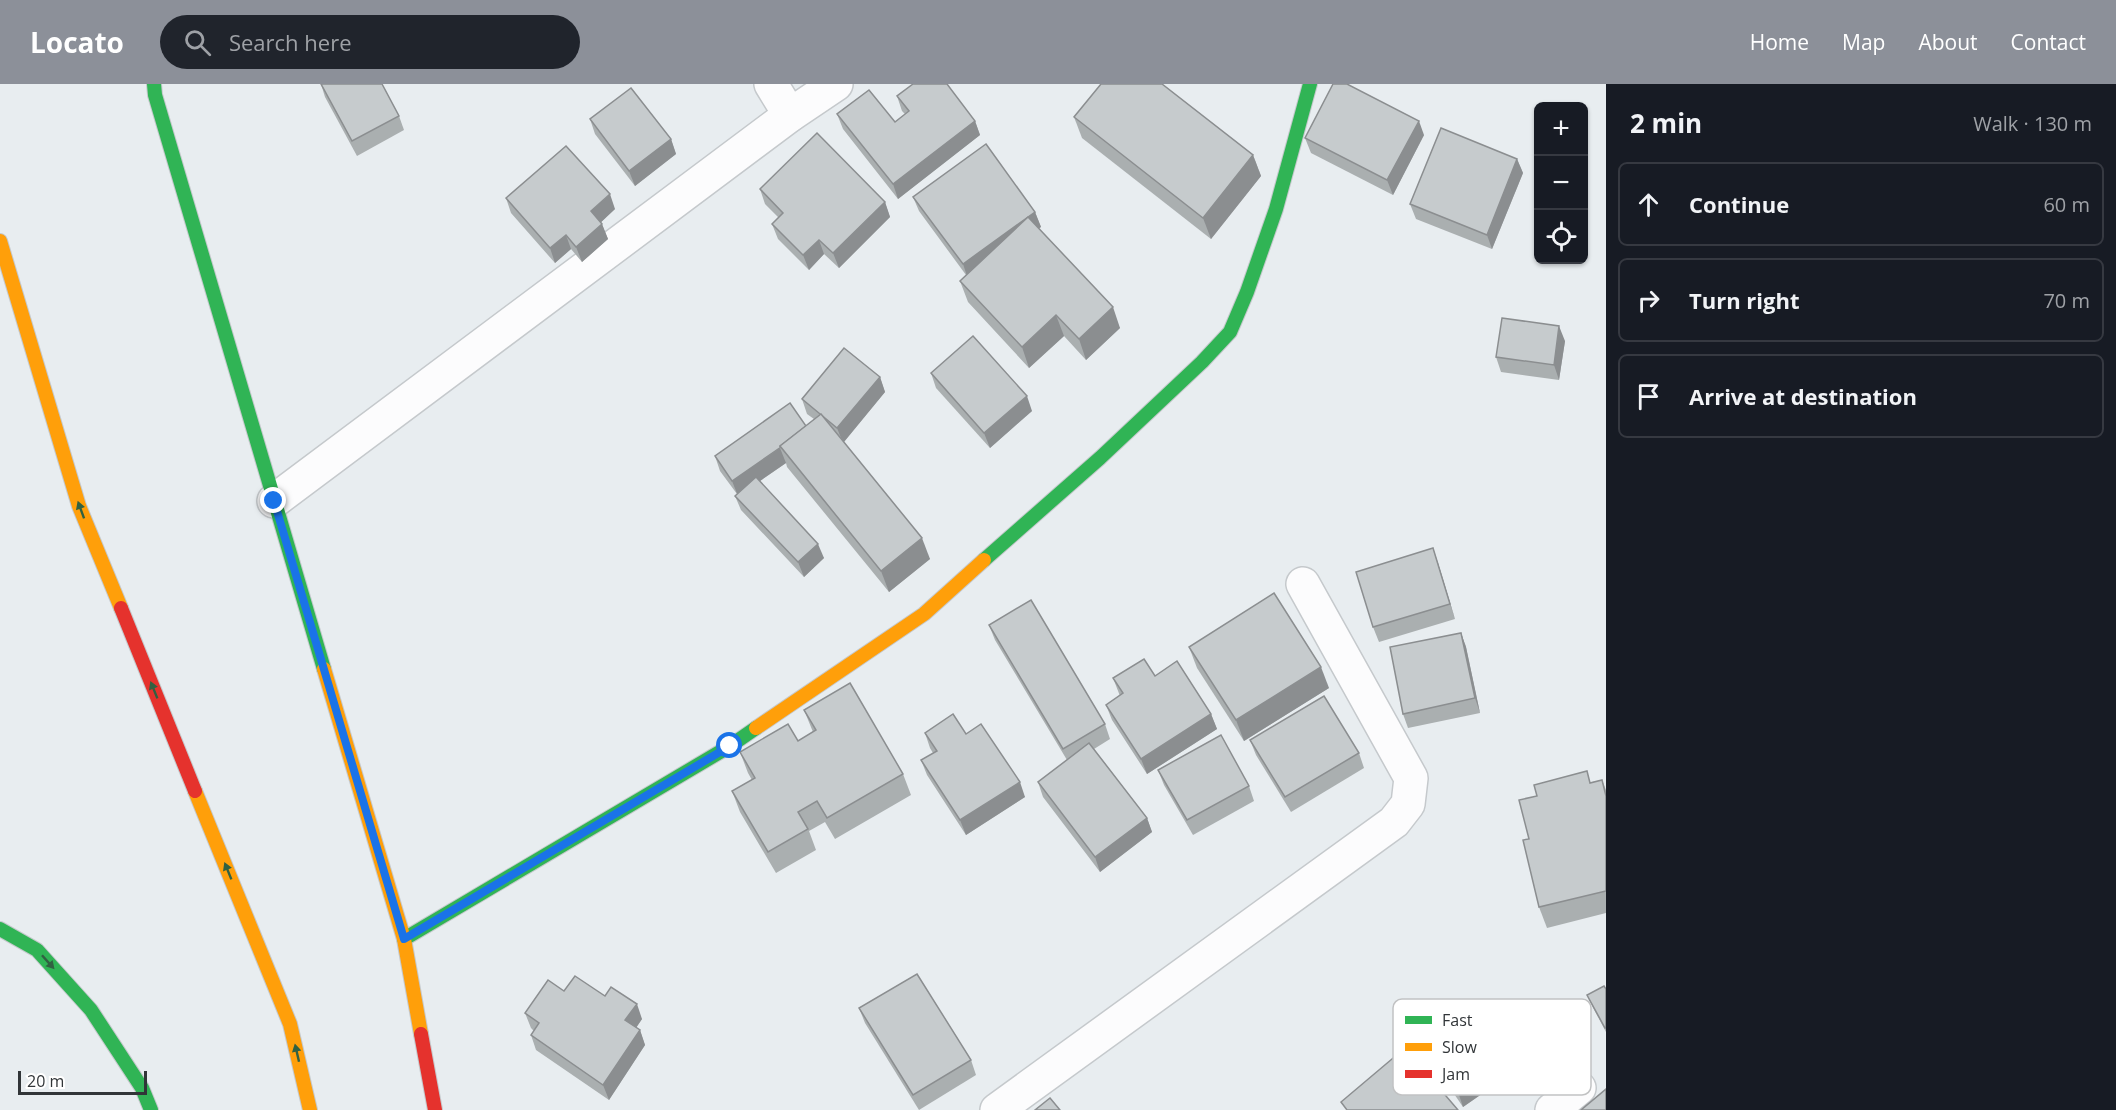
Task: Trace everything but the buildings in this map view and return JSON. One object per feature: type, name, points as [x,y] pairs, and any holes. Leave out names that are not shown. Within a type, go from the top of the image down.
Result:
[{"type":"main road","points":[[154,84],[155,95],[404,939],[435,1110]]},
{"type":"main road","points":[[404,939],[730,746],[924,614],[1100,458],[1202,362],[1230,332],[1247,292],[1276,209],[1310,84]]},
{"type":"main road","points":[[0,241],[79,506],[290,1024],[310,1110]]},
{"type":"main road","points":[[0,929],[37,950],[91,1010],[142,1088],[151,1110]]},
{"type":"street","points":[[771,84],[790,115]]},
{"type":"street","points":[[274,501],[790,115],[836,84]]},
{"type":"street","points":[[997,1110],[1394,822],[1408,804],[1411,778],[1303,584]]},
{"type":"street","points":[[1552,1110],[1570,1095]]},
{"type":"traffic: fast","points":[[154,84],[155,95],[324,669]]},
{"type":"traffic: fast","points":[[984,560],[1100,458],[1202,362],[1230,332],[1247,292],[1276,209],[1310,84]]},
{"type":"traffic: fast","points":[[404,939],[730,746],[756,728]]},
{"type":"traffic: fast","points":[[0,929],[37,950],[91,1010],[142,1088],[151,1110]]},
{"type":"traffic: slow","points":[[0,241],[79,506],[121,608]]},
{"type":"traffic: slow","points":[[756,728],[924,614],[984,560]]},
{"type":"traffic: slow","points":[[324,669],[404,939],[421,1034]]},
{"type":"traffic: slow","points":[[195,791],[290,1024],[310,1110]]},
{"type":"traffic: jam","points":[[121,608],[195,791]]},
{"type":"traffic: jam","points":[[421,1034],[435,1110]]},
{"type":"route","points":[[274,501],[404,939],[730,746]]}]
